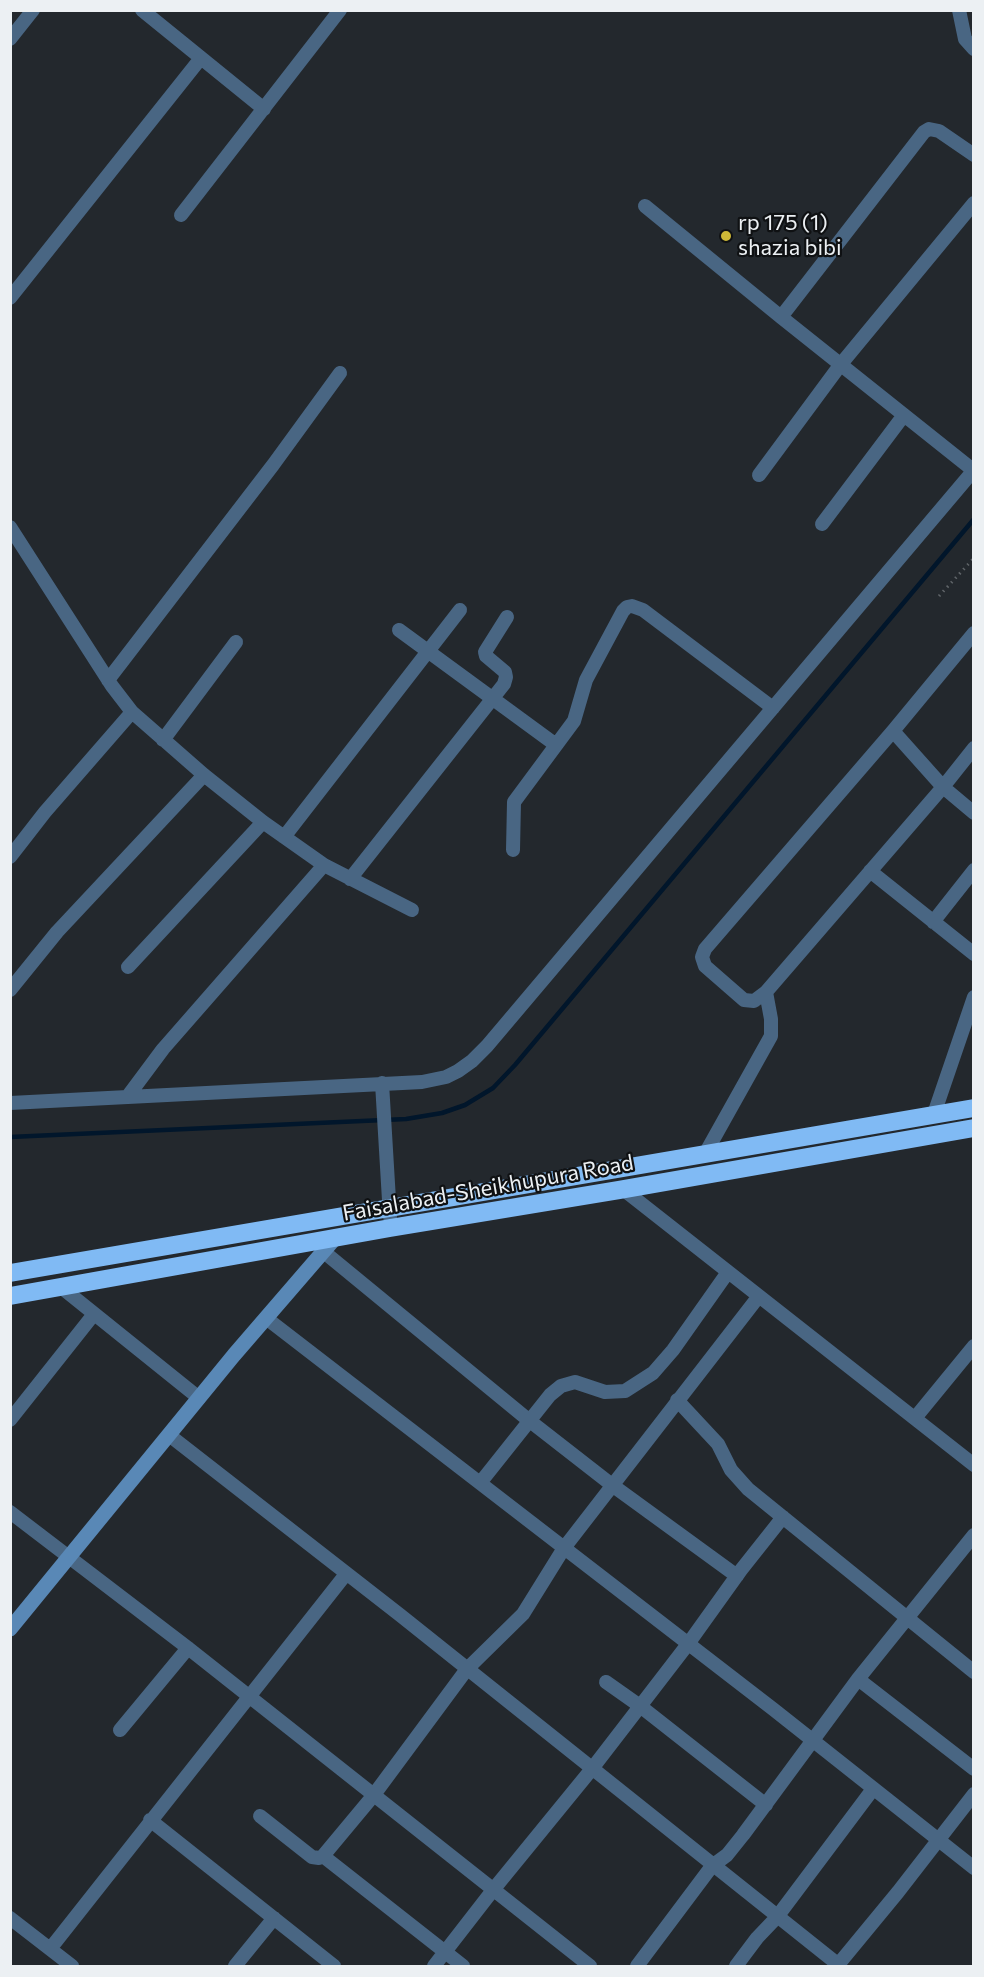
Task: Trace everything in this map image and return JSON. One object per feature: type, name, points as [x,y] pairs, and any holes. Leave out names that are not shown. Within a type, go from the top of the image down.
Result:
[{"type":"highway","name":"Faisalabad-Sheikhupura Road","points":[[10,1273],[974,1108]]},
{"type":"highway","name":"Faisalabad-Sheikhupura Road","points":[[10,1296],[330,1245],[390,1228],[624,1190],[974,1128]]},
{"type":"street","points":[[10,39],[33,10]]},
{"type":"street","points":[[181,215],[340,10]]},
{"type":"street","points":[[959,10],[965,39],[974,49]]},
{"type":"street","points":[[143,11],[264,109]]},
{"type":"street","points":[[10,298],[201,58]]},
{"type":"street","points":[[781,317],[924,132],[929,129],[939,131],[974,155]]},
{"type":"street","points":[[759,474],[841,364],[974,203]]},
{"type":"street","points":[[10,1102],[434,1080],[446,1077],[472,1061],[973,470],[645,206]]},
{"type":"street","points":[[108,680],[273,465],[340,373]]},
{"type":"street","points":[[822,524],[904,415]]},
{"type":"street","points":[[11,532],[108,680],[132,712],[204,775],[284,837],[324,865],[412,910]]},
{"type":"street","points":[[513,850],[514,802],[574,721],[586,680],[623,611],[632,606],[642,610],[773,708]]},
{"type":"street","points":[[284,837],[460,610]]},
{"type":"street","points":[[350,879],[504,684],[506,675],[486,656],[485,652],[507,617]]},
{"type":"street","points":[[399,630],[556,745]]},
{"type":"street","points":[[974,633],[893,731],[705,949],[702,957],[705,966],[744,1000],[754,1001],[766,992],[974,748]]},
{"type":"street","points":[[163,740],[236,642]]},
{"type":"street","points":[[10,857],[45,812],[132,712]]},
{"type":"street","points":[[893,731],[943,787],[974,813]]},
{"type":"street","points":[[10,990],[57,932],[204,775]]},
{"type":"street","points":[[128,967],[263,822]]},
{"type":"street","points":[[128,1096],[163,1049],[324,865]]},
{"type":"street","points":[[933,922],[974,870]]},
{"type":"street","points":[[870,871],[974,954]]},
{"type":"street","points":[[705,1154],[771,1036],[771,1019],[766,992]]},
{"type":"street","points":[[934,1114],[974,997]]},
{"type":"street","points":[[382,1083],[390,1228]]},
{"type":"street","points":[[624,1190],[974,1465]]},
{"type":"street","points":[[10,1629],[199,1398],[330,1245],[530,1421],[612,1485],[737,1576]]},
{"type":"street","points":[[480,1483],[555,1389],[575,1382],[612,1392],[625,1391],[640,1383],[663,1364],[728,1272]]},
{"type":"street","points":[[61,1287],[199,1398]]},
{"type":"street","points":[[260,1815],[312,1857],[323,1856],[373,1796],[467,1670],[523,1614],[564,1548],[759,1296]]},
{"type":"street","points":[[10,1420],[94,1314]]},
{"type":"street","points":[[266,1318],[974,1868]]},
{"type":"street","points":[[915,1418],[974,1346]]},
{"type":"street","points":[[677,1400],[718,1444],[731,1470],[740,1481],[972,1668]]},
{"type":"street","points":[[169,1435],[838,1966],[974,1794]]},
{"type":"street","points":[[10,1512],[188,1648],[590,1966]]},
{"type":"street","points":[[434,1966],[591,1770],[783,1517]]},
{"type":"street","points":[[637,1966],[712,1866],[727,1855],[766,1805],[858,1679],[974,1535]]},
{"type":"street","points":[[50,1949],[346,1574]]},
{"type":"street","points":[[120,1730],[188,1648]]},
{"type":"street","points":[[858,1679],[974,1769]]},
{"type":"street","points":[[606,1682],[766,1805]]},
{"type":"street","points":[[736,1966],[777,1917],[873,1789]]},
{"type":"street","points":[[150,1820],[334,1966]]},
{"type":"street","points":[[323,1856],[463,1966]]},
{"type":"street","points":[[10,1918],[72,1966]]},
{"type":"street","points":[[235,1966],[274,1918]]},
{"type":"path","points":[[939,596],[974,558]]},
{"type":"waterway","points":[[10,1137],[406,1119],[442,1113],[465,1105],[493,1088],[515,1065],[974,519]]},
{"type":"place","name":"rp 175 (1) shazia bibi","points":[[726,236]]}]
